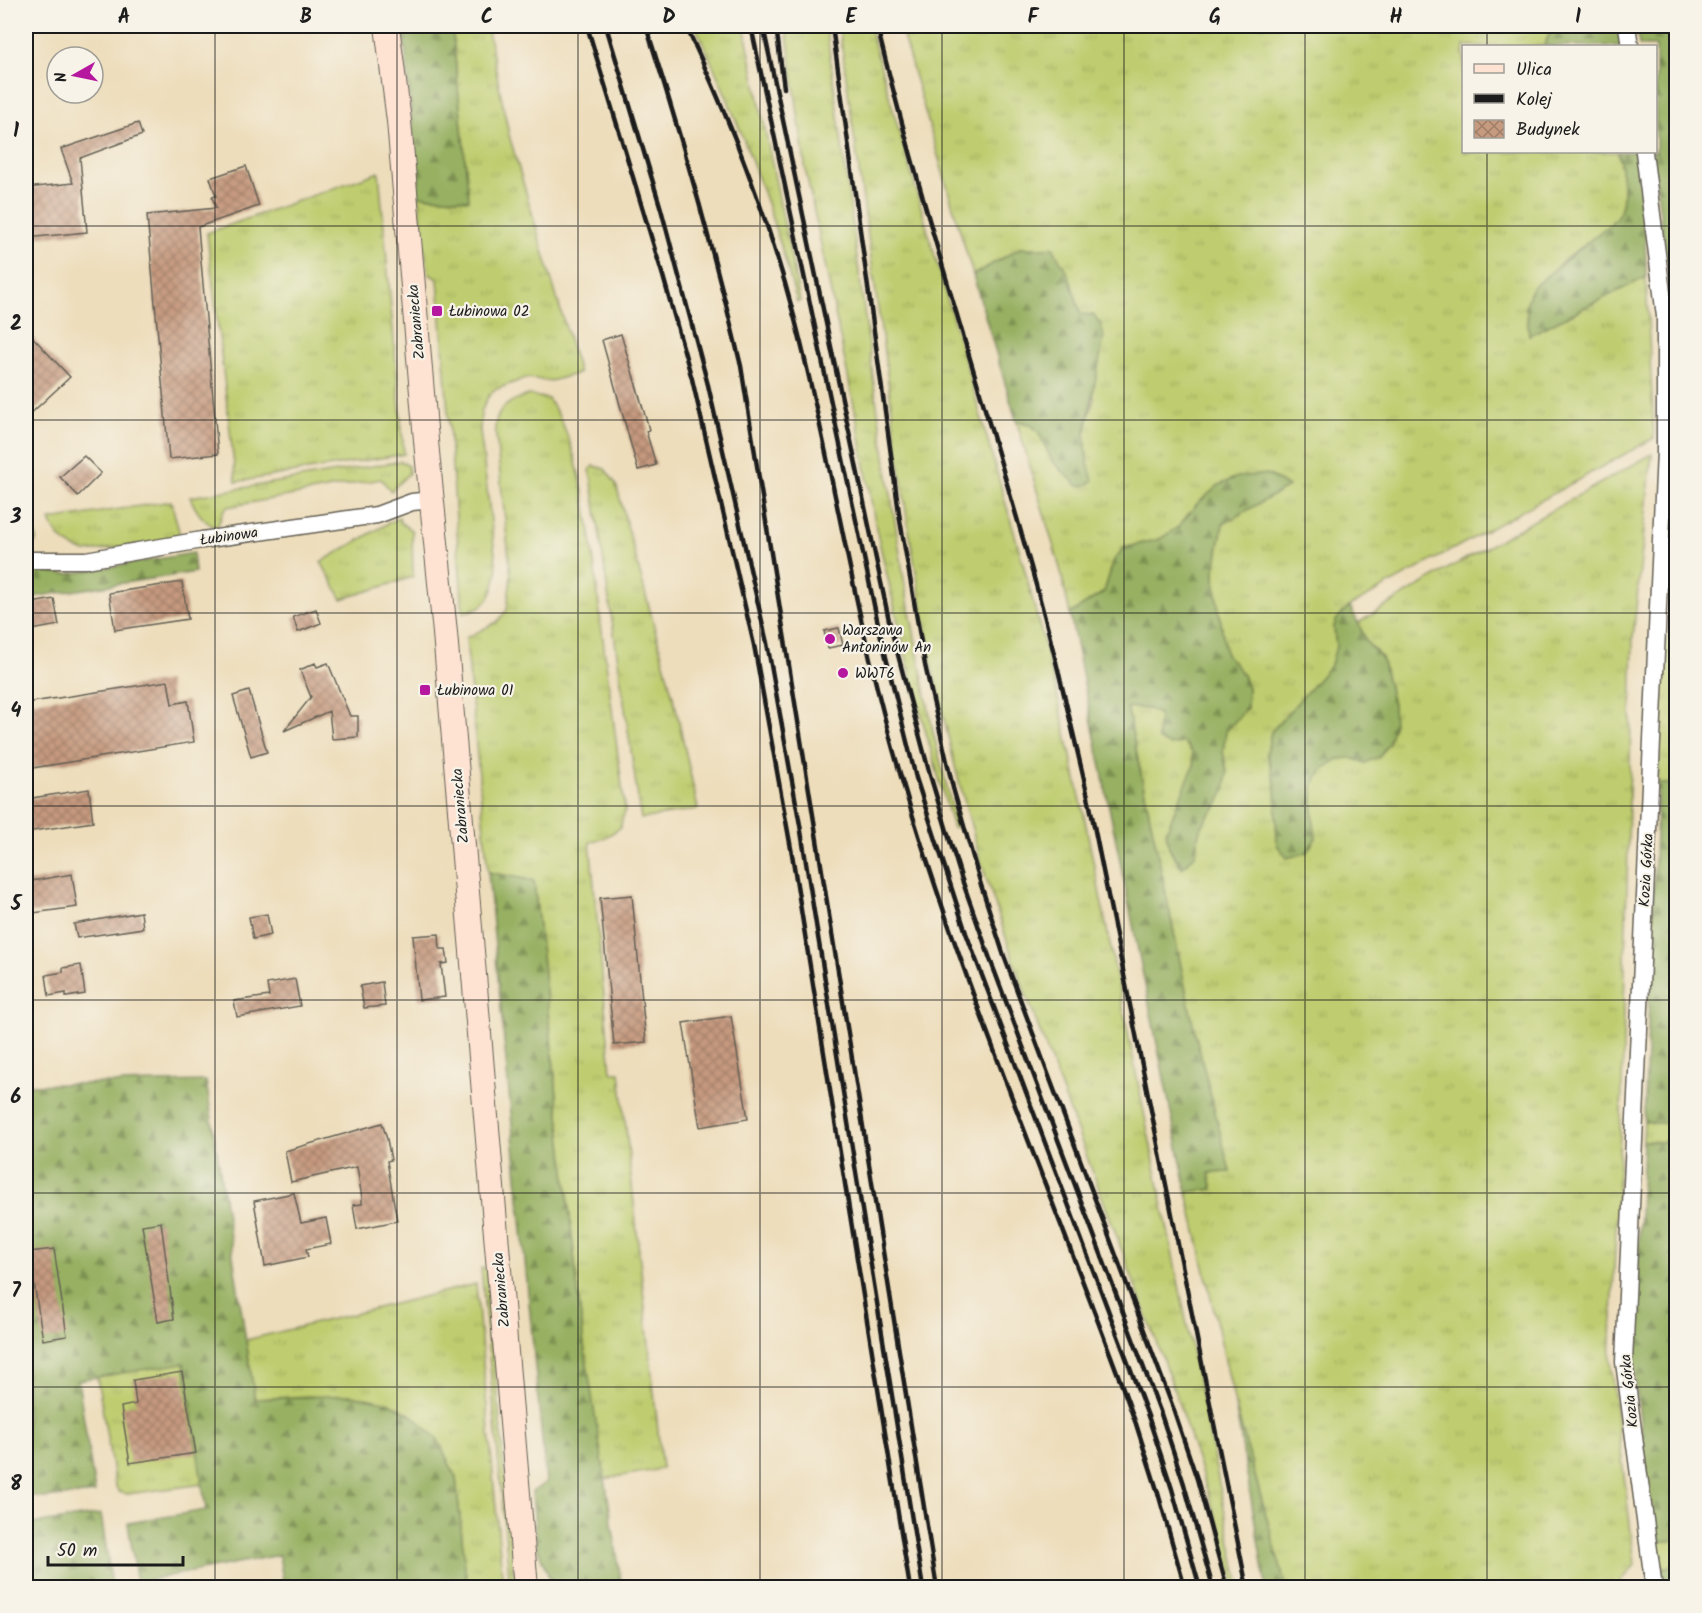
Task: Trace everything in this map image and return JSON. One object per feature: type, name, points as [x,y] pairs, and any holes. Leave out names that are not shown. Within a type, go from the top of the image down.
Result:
[{"type":"main road","name":"Zabraniecka","points":[[387,26],[400,130],[431,500],[446,633],[526,1587]]},
{"type":"street","points":[[1627,26],[1630,45]]},
{"type":"street","name":"Kozia Górka","points":[[1644,153],[1665,316],[1665,452],[1624,1362],[1654,1587]]},
{"type":"street","name":"Łubinowa","points":[[26,560],[86,560],[202,540],[377,515],[412,502],[431,500]]},
{"type":"green space","points":[[403,26],[452,26],[469,200],[419,196]]},
{"type":"green space","points":[[452,26],[487,26],[509,135],[579,373],[551,381],[526,378],[494,390],[488,397],[481,412],[480,431],[497,571],[492,593],[484,604],[472,611],[463,612],[438,279],[429,274],[419,196],[469,200]]},
{"type":"green space","points":[[695,26],[744,26],[800,301],[797,302],[752,162]]},
{"type":"green space","points":[[786,26],[826,26],[875,392],[905,586],[933,732],[957,827],[953,828],[914,690],[876,528],[857,420],[806,172]]},
{"type":"green space","points":[[839,26],[869,26],[1022,560],[1056,689],[1083,811],[1240,1587],[1235,1587],[1222,1536],[1174,1389],[1015,965],[981,862],[955,766],[933,672],[907,518]]},
{"type":"green space","points":[[900,26],[1553,26],[1544,45],[1462,45],[1462,153],[1618,153],[1623,189],[1620,211],[1611,224],[1565,259],[1549,275],[1526,305],[1529,335],[1646,277],[1654,438],[1350,606],[1334,626],[1336,647],[1331,665],[1271,732],[1267,753],[1275,782],[1277,845],[1315,838],[1312,799],[1315,780],[1327,765],[1339,759],[1354,758],[1365,763],[1393,705],[1382,658],[1368,644],[1358,623],[1444,571],[1652,454],[1633,637],[1622,1089],[1610,1361],[1635,1565],[1618,1585],[1604,1588],[1286,1587],[1235,1404],[1187,1192],[1213,1189],[1209,1173],[1230,1172],[1194,1029],[1127,707],[1149,709],[1159,714],[1158,739],[1169,745],[1184,742],[1192,752],[1194,765],[1173,813],[1169,848],[1182,868],[1195,855],[1199,832],[1208,816],[1218,805],[1227,772],[1223,752],[1226,731],[1247,708],[1248,688],[1242,673],[1226,654],[1215,586],[1215,568],[1223,524],[1287,487],[1197,504],[1178,527],[1160,539],[1124,548],[1114,560],[1104,592],[1070,614],[1060,568],[1016,420],[1031,425],[1042,439],[1087,460],[1085,433],[1094,398],[1081,314],[1068,274],[1020,248],[973,275]]},
{"type":"green space","points":[[1553,26],[1619,26],[1621,45],[1544,45]]},
{"type":"green space","points":[[1637,26],[1665,26],[1676,71],[1676,333],[1652,153],[1657,153],[1657,45],[1639,45]]},
{"type":"green space","points":[[1665,26],[1676,26],[1676,71],[1674,69]]},
{"type":"green space","points":[[1618,153],[1635,153],[1645,228],[1646,277],[1529,335],[1526,305],[1532,288],[1616,218],[1622,204],[1622,174]]},
{"type":"green space","points":[[379,172],[404,454],[236,482],[207,233]]},
{"type":"green space","points":[[1020,248],[1053,248],[1068,274],[1081,314],[1094,315],[1101,325],[1104,338],[1085,433],[1087,460],[1093,481],[1087,485],[1078,486],[1052,461],[1038,431],[1031,425],[1016,420],[973,275]]},
{"type":"green space","points":[[1676,333],[1676,585],[1670,562]]},
{"type":"green space","points":[[529,395],[548,399],[561,420],[579,475],[591,538],[625,810],[620,828],[604,838],[590,842],[611,1072],[620,1072],[662,1469],[604,1479],[583,1338],[534,881],[488,872],[466,638],[497,622],[507,610],[511,576],[495,427],[499,414],[506,405]]},
{"type":"green space","points":[[401,461],[408,466],[409,473],[391,491],[381,479],[227,507],[217,528],[200,516],[190,497]]},
{"type":"green space","points":[[594,466],[605,469],[616,484],[676,708],[698,809],[641,819],[590,469]]},
{"type":"green space","points":[[1268,474],[1288,487],[1223,524],[1215,568],[1215,586],[1226,654],[1242,673],[1248,688],[1247,708],[1226,731],[1223,752],[1227,772],[1225,790],[1218,805],[1208,816],[1199,832],[1195,855],[1182,868],[1169,848],[1166,832],[1194,765],[1192,752],[1184,742],[1169,745],[1158,739],[1159,714],[1149,709],[1127,707],[1194,1029],[1230,1172],[1209,1173],[1213,1189],[1187,1192],[1070,614],[1104,592],[1114,560],[1124,548],[1160,539],[1178,527],[1197,504],[1219,485],[1237,477]]},
{"type":"green space","points":[[171,501],[181,539],[86,552],[64,541],[50,520]]},
{"type":"green space","points":[[399,517],[400,522],[412,531],[413,577],[342,599],[321,562]]},
{"type":"green space","points":[[30,523],[37,539],[31,548],[26,550],[26,524]]},
{"type":"green space","points":[[193,553],[195,572],[26,598],[26,570],[68,574]]},
{"type":"green space","points":[[1350,606],[1368,644],[1382,658],[1393,705],[1394,726],[1388,745],[1379,757],[1365,763],[1351,758],[1338,759],[1323,769],[1313,785],[1313,817],[1316,838],[1306,853],[1287,858],[1277,845],[1275,782],[1267,753],[1271,732],[1331,665],[1336,647],[1334,626],[1337,619]]},
{"type":"green space","points":[[1676,629],[1676,784],[1658,784],[1664,643]]},
{"type":"green space","points":[[1658,784],[1676,784],[1672,896],[1676,897],[1676,1123],[1653,1123],[1644,1120]]},
{"type":"green space","points":[[1676,808],[1676,897],[1672,896]]},
{"type":"green space","points":[[488,872],[534,881],[583,1338],[622,1587],[553,1587],[537,1547],[532,1492],[546,1482]]},
{"type":"green space","points":[[206,1081],[255,1399],[350,1395],[390,1403],[413,1416],[438,1440],[456,1478],[467,1587],[284,1587],[279,1555],[137,1582],[128,1523],[206,1510],[184,1363],[78,1380],[95,1493],[43,1498],[26,1494],[26,1085]]},
{"type":"green space","points":[[1644,1120],[1653,1123],[1676,1123],[1676,1137],[1662,1142],[1643,1141]]},
{"type":"green space","points":[[1676,1137],[1676,1540],[1655,1542],[1634,1370],[1643,1141],[1662,1142]]},
{"type":"green space","points":[[481,1268],[486,1268],[515,1587],[510,1587]]},
{"type":"green space","points":[[476,1284],[503,1587],[467,1587],[456,1478],[438,1440],[413,1416],[390,1403],[309,1396],[255,1399],[246,1340]]},
{"type":"green space","points":[[185,1362],[203,1484],[127,1494],[119,1492],[115,1485],[97,1377]]},
{"type":"green space","points":[[1235,1404],[1286,1587],[1266,1587]]},
{"type":"green space","points":[[101,1514],[112,1587],[26,1587],[26,1525]]},
{"type":"green space","points":[[1676,1540],[1676,1565],[1659,1569],[1655,1542]]},
{"type":"green space","points":[[1676,1565],[1676,1587],[1662,1587],[1659,1569]]},
{"type":"building","points":[[138,123],[142,135],[80,158],[87,232],[26,238],[26,188],[73,183],[61,149]]},
{"type":"building","points":[[246,166],[259,206],[198,227],[218,454],[169,459],[147,215],[216,208],[212,197],[216,196],[210,178]]},
{"type":"building","points":[[26,330],[70,377],[26,418]]},
{"type":"building","points":[[621,334],[647,422],[649,430],[646,431],[656,465],[638,470],[602,340]]},
{"type":"building","points":[[84,456],[101,473],[78,496],[60,477]]},
{"type":"building","points":[[182,582],[188,619],[115,630],[109,593]]},
{"type":"building","points":[[54,599],[59,625],[26,631],[26,604]]},
{"type":"building","points":[[316,609],[321,623],[298,632],[293,617]]},
{"type":"building","points":[[839,628],[843,645],[828,648],[824,631]]},
{"type":"building","points":[[315,663],[317,667],[328,663],[350,716],[358,716],[358,737],[332,739],[329,711],[284,731],[311,697],[300,670]]},
{"type":"building","points":[[168,681],[172,704],[188,701],[194,742],[26,769],[26,703]]},
{"type":"building","points":[[249,691],[267,752],[251,757],[233,696]]},
{"type":"building","points":[[89,789],[93,822],[26,832],[26,799]]},
{"type":"building","points":[[72,874],[77,907],[26,914],[26,882]]},
{"type":"building","points":[[632,895],[646,1042],[614,1045],[600,898]]},
{"type":"building","points":[[141,912],[143,928],[77,938],[74,924]]},
{"type":"building","points":[[267,914],[271,935],[253,939],[249,917]]},
{"type":"building","points":[[439,934],[440,949],[446,949],[448,963],[441,964],[445,997],[419,1000],[413,936]]},
{"type":"building","points":[[81,965],[85,994],[66,997],[66,993],[49,996],[46,975],[63,972],[63,968]]},
{"type":"building","points":[[295,979],[300,1006],[237,1017],[234,1001],[269,996],[267,984]]},
{"type":"building","points":[[382,982],[385,1006],[364,1008],[360,986]]},
{"type":"building","points":[[731,1016],[748,1119],[700,1127],[683,1023]]},
{"type":"building","points":[[382,1123],[391,1160],[387,1161],[397,1221],[357,1229],[353,1205],[362,1204],[362,1198],[357,1167],[291,1182],[285,1151]]},
{"type":"building","points":[[294,1193],[301,1223],[326,1218],[331,1244],[306,1249],[308,1257],[265,1266],[254,1201]]},
{"type":"building","points":[[161,1222],[174,1319],[158,1322],[142,1225]]},
{"type":"building","points":[[54,1249],[67,1336],[43,1340],[29,1252]]},
{"type":"building","points":[[182,1372],[196,1453],[130,1463],[121,1407],[136,1404],[133,1380]]},
{"type":"railway","points":[[587,26],[692,379],[754,645],[792,854],[910,1588]]},
{"type":"railway","points":[[606,26],[661,209],[708,385],[767,643],[800,825],[923,1588]]},
{"type":"railway","points":[[646,26],[697,195],[741,366],[937,1588]]},
{"type":"railway","points":[[686,26],[747,169],[784,279],[808,370],[879,696],[919,835],[977,1005],[1136,1424],[1185,1588]]},
{"type":"railway","points":[[751,26],[880,633],[916,778],[966,933],[1148,1416],[1172,1489],[1200,1588]]},
{"type":"railway","points":[[763,26],[890,625],[930,775],[961,877],[990,959],[1160,1411],[1184,1484],[1213,1588]]},
{"type":"railway","points":[[776,26],[784,88]]},
{"type":"railway","points":[[832,26],[900,520],[925,665],[953,788],[1004,956],[1172,1405],[1197,1479],[1227,1588]]},
{"type":"railway","points":[[877,26],[914,166],[1036,585],[1064,693],[1089,801],[1247,1588]]},
{"type":"place","name":"Łubinowa 02","points":[[437,311]]},
{"type":"place","name":"Warszawa Antoninów An","points":[[830,639]]},
{"type":"place","name":"WWT6","points":[[843,673]]},
{"type":"place","name":"Łubinowa 01","points":[[425,690]]}]
